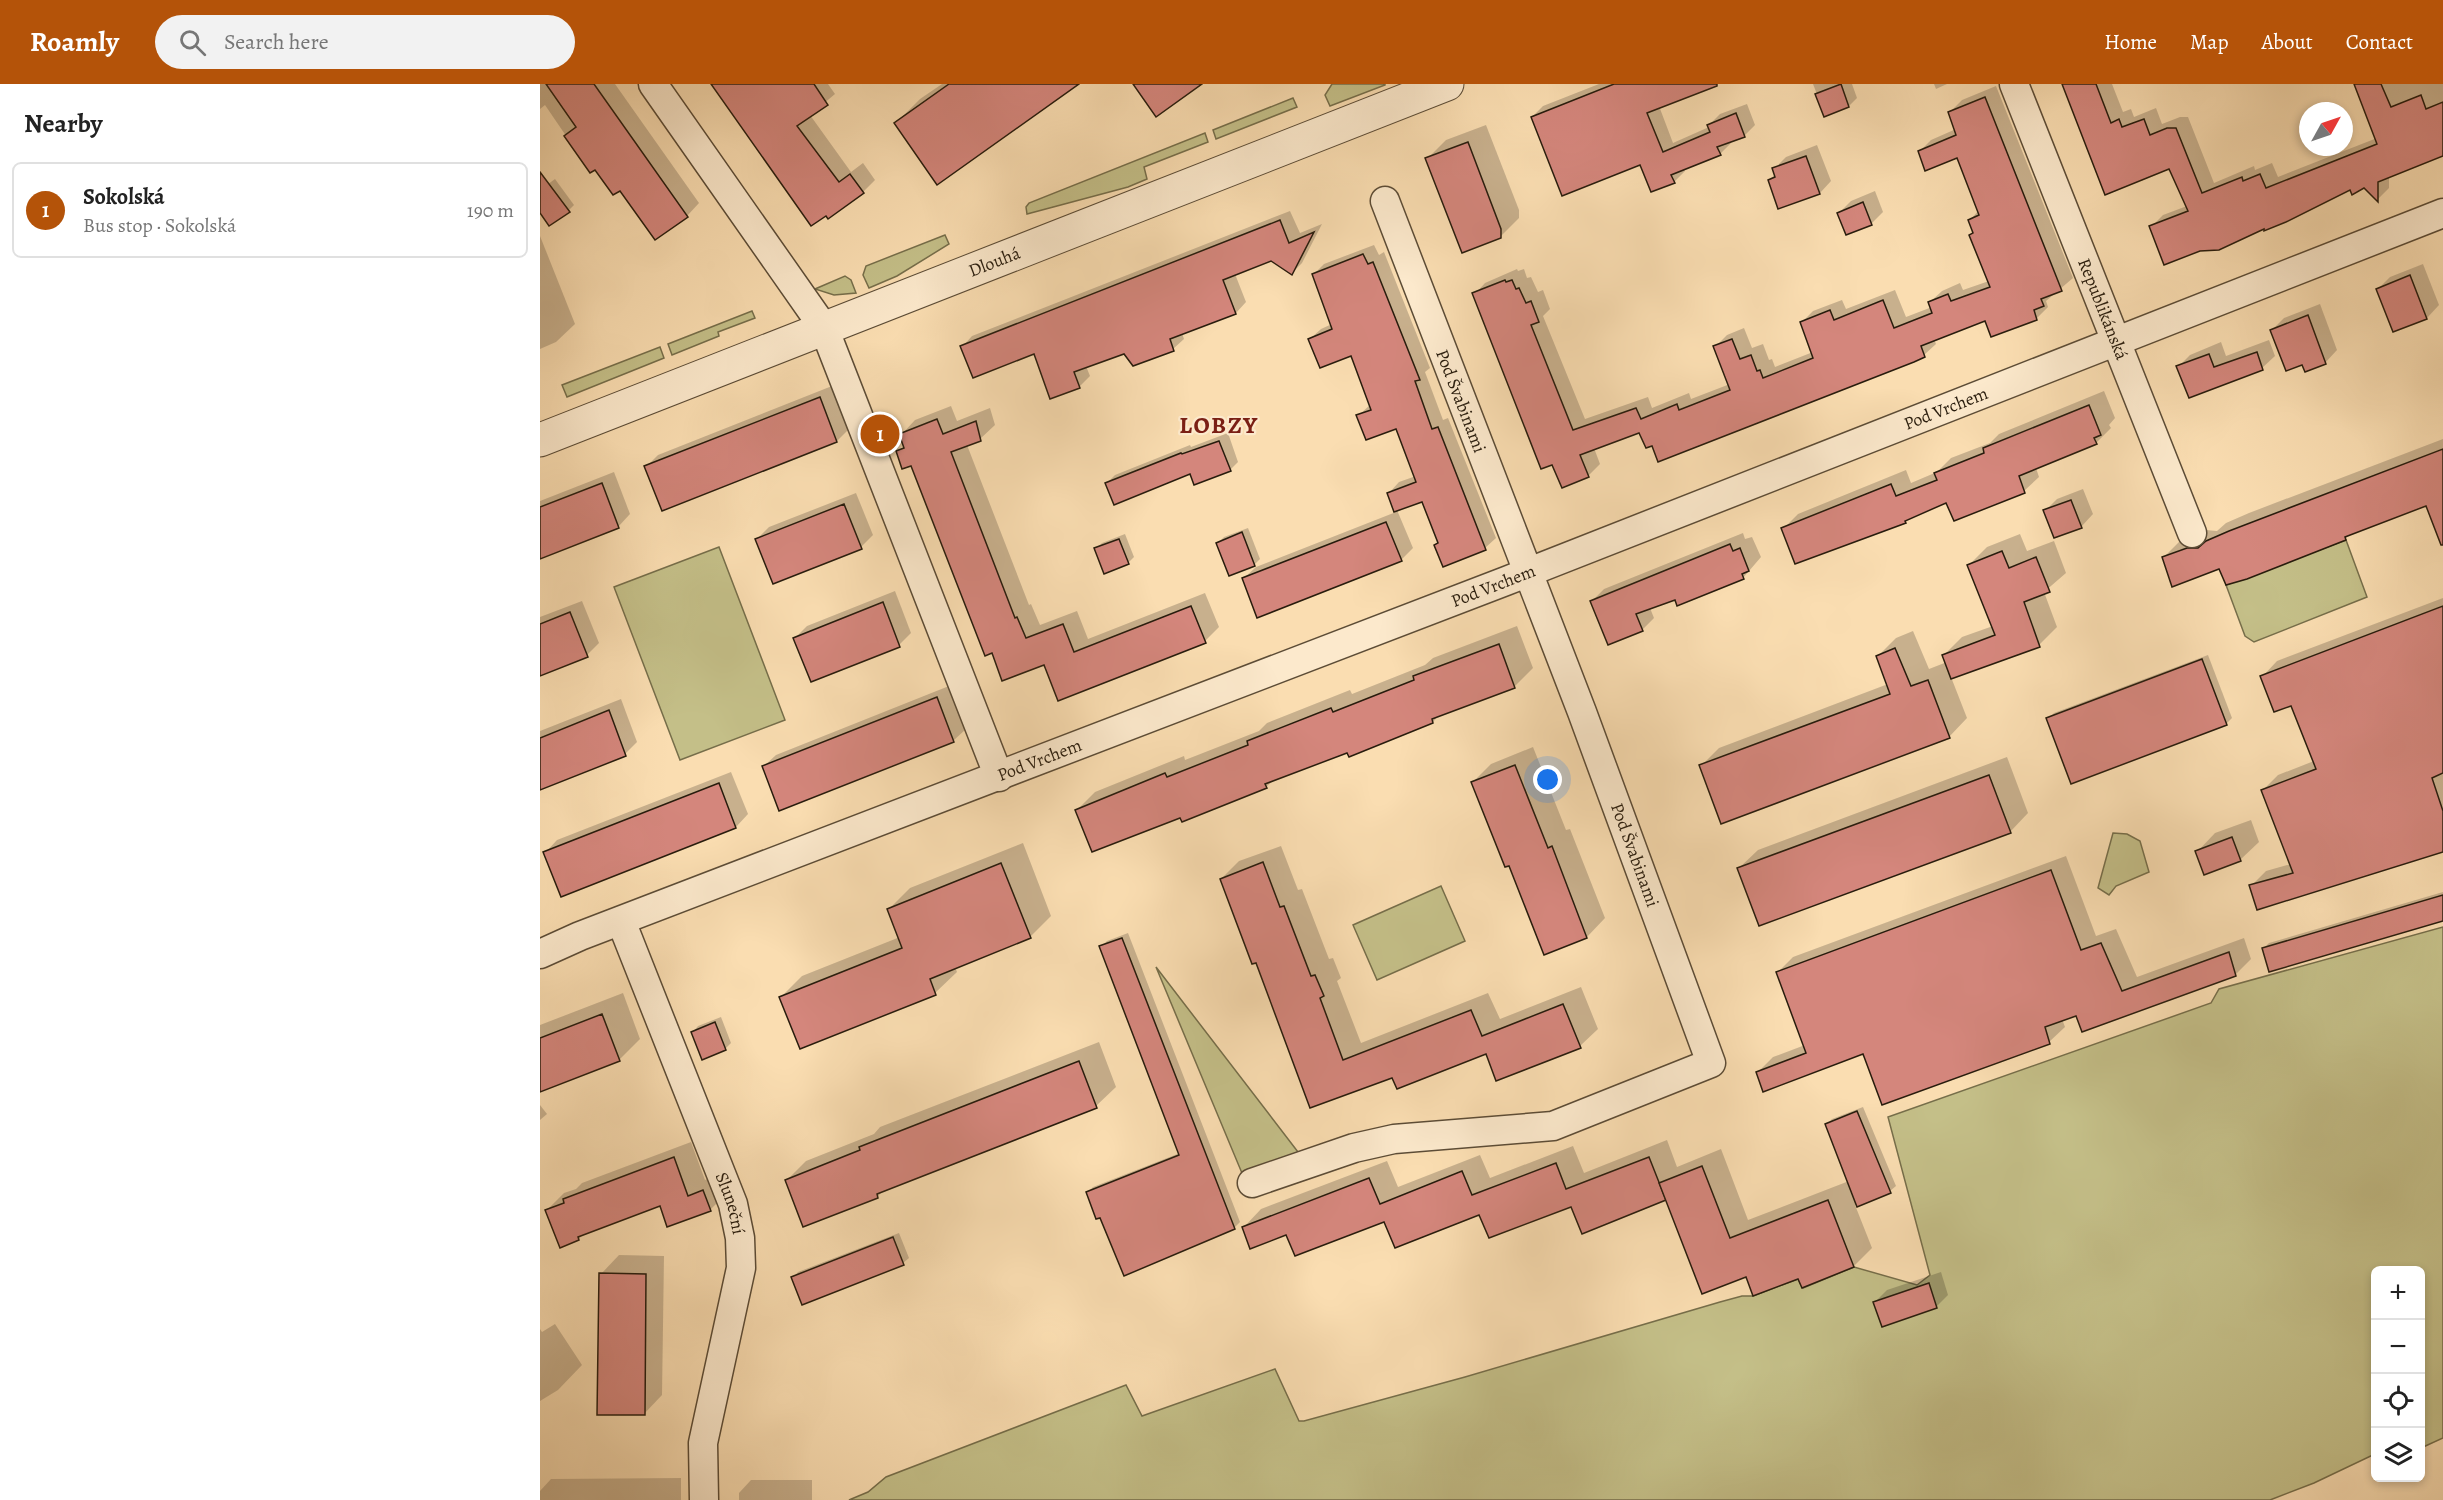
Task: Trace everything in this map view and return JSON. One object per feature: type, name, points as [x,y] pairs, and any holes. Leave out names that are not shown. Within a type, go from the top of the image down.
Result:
[{"type":"street","points":[[653,84],[824,328],[999,777]]},
{"type":"street","name":"Dlouhá","points":[[540,440],[1447,84]]},
{"type":"street","name":"Republikánská","points":[[2014,84],[2192,533]]},
{"type":"street","name":"Pod Švabinami","points":[[1252,1183],[1354,1148],[1394,1139],[1553,1126],[1711,1063],[1582,712],[1384,201]]},
{"type":"street","name":"Pod Vrchem","points":[[540,954],[580,936],[1528,573],[2443,213]]},
{"type":"street","name":"Sluneční","points":[[621,921],[733,1204],[740,1238],[741,1268],[702,1443],[704,1500]]},
{"type":"shaded area","points":[[1332,84],[1385,85],[1330,106],[1325,95]]},
{"type":"shaded area","points":[[1293,98],[1297,107],[1216,139],[1213,130]]},
{"type":"shaded area","points":[[1205,133],[1208,142],[1144,167],[1147,179],[1128,187],[1027,214],[1026,207],[1029,203]]},
{"type":"shaded area","points":[[945,235],[949,244],[897,276],[869,288],[863,275],[866,266]]},
{"type":"shaded area","points":[[845,276],[851,280],[856,293],[834,295],[815,289]]},
{"type":"shaded area","points":[[752,311],[755,318],[718,332],[719,336],[672,355],[668,344]]},
{"type":"shaded area","points":[[660,347],[664,358],[567,397],[562,385]]},
{"type":"shaded area","points":[[2346,540],[2367,597],[2254,642],[2245,636],[2226,585]]},
{"type":"shaded area","points":[[719,547],[785,720],[680,760],[614,587]]},
{"type":"shaded area","points":[[2113,833],[2127,834],[2140,841],[2149,872],[2116,886],[2109,895],[2098,888]]},
{"type":"shaded area","points":[[1441,886],[1465,941],[1377,980],[1353,925]]},
{"type":"shaded area","points":[[2443,927],[2443,1438],[2425,1446],[2425,1266],[2371,1266],[2371,1456],[2314,1483],[2270,1500],[849,1500],[868,1492],[886,1477],[1126,1385],[1142,1416],[1275,1369],[1299,1421],[1304,1421],[1465,1377],[1720,1302],[1742,1296],[1753,1296],[1798,1279],[1803,1288],[1854,1267],[1917,1285],[1930,1275],[1888,1117],[2211,1003],[2219,989]]},
{"type":"shaded area","points":[[1156,967],[1308,1165],[1244,1178]]},
{"type":"building","points":[[546,84],[594,84],[688,217],[655,240],[620,191],[613,195],[595,170],[590,173],[564,136],[576,127]]},
{"type":"building","points":[[711,84],[814,84],[828,105],[797,126],[839,182],[850,174],[864,193],[828,219],[826,216],[811,226]]},
{"type":"building","points":[[949,84],[1079,84],[937,185],[894,123]]},
{"type":"building","points":[[1133,84],[1202,84],[1156,117]]},
{"type":"building","points":[[1614,84],[1717,84],[1717,86],[1647,113],[1663,152],[1710,132],[1707,125],[1736,113],[1745,137],[1717,147],[1721,155],[1671,175],[1675,183],[1651,192],[1640,165],[1562,196],[1531,117]]},
{"type":"building","points":[[1841,84],[1849,107],[1824,117],[1815,94]]},
{"type":"building","points":[[2062,84],[2096,84],[2111,123],[2119,119],[2122,127],[2144,119],[2150,135],[2167,128],[2176,128],[2202,193],[2242,177],[2243,181],[2260,174],[2266,188],[2347,156],[2353,156],[2353,154],[2377,144],[2354,84],[2381,84],[2391,107],[2421,95],[2426,109],[2443,102],[2443,156],[2378,182],[2378,202],[2364,188],[2352,195],[2350,190],[2286,222],[2264,231],[2264,229],[2219,250],[2200,251],[2164,265],[2149,226],[2188,211],[2169,169],[2105,195]]},
{"type":"building","points":[[1985,97],[2062,291],[2041,299],[2044,306],[2034,310],[2037,320],[1991,337],[1985,321],[1921,346],[1925,357],[1914,362],[1658,462],[1652,446],[1646,448],[1639,433],[1580,455],[1589,477],[1562,488],[1552,465],[1541,469],[1472,293],[1505,280],[1506,282],[1512,280],[1516,289],[1519,288],[1526,303],[1531,301],[1539,322],[1531,325],[1573,430],[1636,408],[1641,419],[1677,404],[1679,410],[1730,390],[1713,346],[1732,339],[1740,359],[1751,355],[1757,371],[1760,370],[1763,378],[1813,358],[1800,322],[1830,310],[1834,320],[1883,300],[1894,328],[1932,313],[1928,302],[1948,294],[1951,301],[1990,287],[1969,235],[1973,233],[1968,220],[1979,215],[1957,158],[1925,171],[1918,151],[1956,135],[1948,112]]},
{"type":"building","points":[[1468,142],[1501,229],[1501,238],[1462,253],[1425,158]]},
{"type":"building","points":[[1806,156],[1820,194],[1778,209],[1768,180],[1775,177],[1772,168]]},
{"type":"building","points":[[540,172],[570,212],[549,226],[540,213]]},
{"type":"building","points":[[1863,202],[1872,225],[1846,235],[1837,213]]},
{"type":"building","points":[[1280,220],[1289,243],[1314,232],[1292,275],[1271,261],[1223,280],[1236,314],[1170,339],[1174,351],[1133,366],[1124,354],[1074,372],[1080,388],[1050,399],[1034,354],[973,378],[960,346]]},
{"type":"building","points":[[1363,254],[1368,264],[1373,262],[1420,380],[1415,381],[1432,429],[1438,427],[1486,550],[1443,567],[1434,545],[1438,543],[1422,502],[1394,512],[1387,493],[1416,482],[1396,429],[1366,440],[1356,415],[1371,410],[1351,356],[1320,368],[1308,339],[1332,329],[1312,274]]},
{"type":"building","points":[[2410,275],[2427,319],[2393,332],[2376,289]]},
{"type":"building","points":[[2308,315],[2326,364],[2305,372],[2302,365],[2286,371],[2270,330]]},
{"type":"building","points":[[2257,352],[2263,370],[2189,398],[2176,366],[2209,354],[2214,367]]},
{"type":"building","points":[[820,397],[837,442],[662,511],[644,466]]},
{"type":"building","points":[[2089,405],[2101,435],[2094,438],[2097,444],[2019,476],[2025,493],[1954,521],[1946,503],[1905,521],[1906,523],[1795,564],[1781,528],[1891,484],[1896,496],[1937,480],[1934,473],[1984,453],[1983,448]]},
{"type":"building","points":[[937,419],[943,434],[976,421],[981,441],[951,452],[1015,618],[1017,617],[1026,638],[1063,624],[1074,652],[1191,606],[1206,643],[1058,701],[1044,665],[1002,681],[992,653],[985,656],[911,466],[902,469],[896,451],[904,448],[899,434]]},
{"type":"building","points":[[1219,441],[1231,471],[1194,485],[1190,474],[1114,505],[1105,483],[1181,453]]},
{"type":"building","points":[[2443,449],[2443,545],[2441,545],[2426,506],[2345,537],[2346,540],[2247,579],[2226,585],[2219,569],[2172,587],[2162,557],[2187,548],[2198,548],[2206,541],[2229,531]]},
{"type":"building","points":[[602,483],[619,528],[540,559],[540,507]]},
{"type":"building","points":[[2071,500],[2082,528],[2054,538],[2043,510]]},
{"type":"building","points":[[844,504],[862,549],[773,584],[755,539]]},
{"type":"building","points":[[1386,522],[1402,561],[1257,618],[1242,578]]},
{"type":"building","points":[[1242,532],[1255,566],[1229,576],[1216,543]]},
{"type":"building","points":[[1119,539],[1129,564],[1104,574],[1094,548]]},
{"type":"building","points":[[1730,544],[1733,551],[1740,548],[1749,571],[1742,574],[1744,579],[1677,606],[1675,600],[1636,614],[1643,631],[1608,645],[1590,601]]},
{"type":"building","points":[[2002,551],[2009,568],[2036,557],[2050,592],[2024,602],[2040,647],[1951,679],[1942,655],[1995,635],[1967,565]]},
{"type":"building","points":[[883,602],[900,647],[811,682],[793,638]]},
{"type":"building","points":[[2443,606],[2443,773],[2432,778],[2443,811],[2443,852],[2257,910],[2249,885],[2293,873],[2261,790],[2316,769],[2291,706],[2274,712],[2260,676]]},
{"type":"building","points":[[570,612],[588,657],[540,676],[540,624]]},
{"type":"building","points":[[1499,644],[1515,688],[1432,719],[1433,723],[1349,757],[1347,753],[1265,784],[1267,788],[1182,822],[1180,818],[1092,852],[1075,810],[1165,773],[1167,777],[1248,745],[1247,741],[1331,708],[1333,712],[1414,680],[1413,676]]},
{"type":"building","points":[[1895,648],[1911,686],[1928,680],[1950,738],[1721,824],[1699,765],[1890,694],[1876,656]]},
{"type":"building","points":[[2202,659],[2227,725],[2071,784],[2046,718]]},
{"type":"building","points":[[937,697],[954,742],[779,811],[762,766]]},
{"type":"building","points":[[609,710],[626,756],[540,790],[540,738]]},
{"type":"building","points":[[1515,765],[1548,848],[1552,846],[1587,938],[1544,955],[1509,866],[1505,867],[1471,782]]},
{"type":"building","points":[[1989,775],[2011,833],[1759,926],[1737,868]]},
{"type":"building","points":[[719,783],[736,828],[561,897],[543,852]]},
{"type":"building","points":[[2232,837],[2241,861],[2204,875],[2195,851]]},
{"type":"building","points":[[1263,862],[1280,907],[1284,906],[1311,976],[1315,975],[1324,996],[1320,998],[1343,1060],[1471,1010],[1482,1036],[1563,1004],[1581,1048],[1496,1081],[1486,1054],[1397,1089],[1392,1078],[1310,1108],[1256,963],[1252,964],[1220,879]]},
{"type":"building","points":[[1001,863],[1031,938],[930,979],[936,995],[800,1049],[779,997],[902,948],[887,909]]},
{"type":"building","points":[[2051,870],[2081,950],[2101,943],[2122,991],[2229,952],[2236,976],[2082,1032],[2076,1016],[2045,1027],[2050,1044],[1882,1105],[1863,1054],[1763,1092],[1756,1072],[1806,1053],[1776,972]]},
{"type":"building","points":[[2443,895],[2443,921],[2269,972],[2262,948]]},
{"type":"building","points":[[1122,938],[1235,1229],[1124,1276],[1100,1218],[1096,1219],[1086,1192],[1179,1155],[1099,946]]},
{"type":"building","points":[[602,1014],[620,1061],[540,1092],[540,1038]]},
{"type":"building","points":[[715,1022],[726,1050],[702,1060],[691,1032]]},
{"type":"building","points":[[1079,1061],[1097,1108],[877,1194],[878,1198],[803,1227],[785,1180],[860,1150],[859,1147]]},
{"type":"building","points":[[1857,1111],[1891,1193],[1857,1207],[1825,1124]]},
{"type":"building","points":[[674,1157],[688,1196],[703,1190],[711,1211],[667,1227],[660,1206],[578,1237],[579,1240],[560,1248],[545,1210],[564,1203],[563,1199]]},
{"type":"building","points":[[1649,1157],[1666,1200],[1582,1234],[1571,1207],[1489,1238],[1479,1215],[1395,1248],[1384,1222],[1295,1256],[1286,1235],[1250,1249],[1242,1227],[1369,1178],[1380,1204],[1462,1171],[1472,1195],[1556,1163],[1566,1189]]},
{"type":"building","points":[[1702,1166],[1730,1238],[1828,1200],[1854,1267],[1802,1288],[1798,1279],[1753,1296],[1746,1277],[1702,1294],[1659,1183]]},
{"type":"building","points":[[893,1237],[904,1265],[802,1305],[791,1277]]},
{"type":"building","points":[[599,1273],[646,1274],[645,1415],[597,1415]]},
{"type":"building","points":[[1929,1283],[1937,1308],[1882,1327],[1873,1302]]},
{"type":"place","name":"Sokolská","points":[[880,434]]},
{"type":"district","name":"LOBZY","points":[[1219,425]]}]
